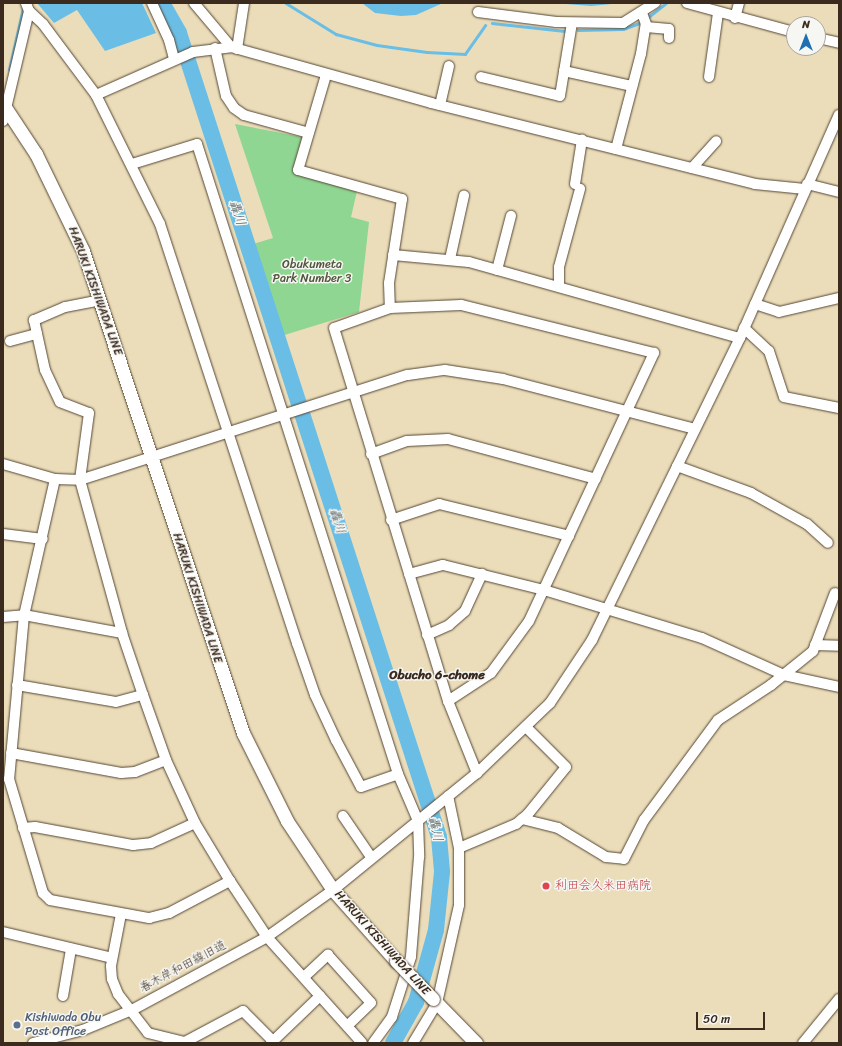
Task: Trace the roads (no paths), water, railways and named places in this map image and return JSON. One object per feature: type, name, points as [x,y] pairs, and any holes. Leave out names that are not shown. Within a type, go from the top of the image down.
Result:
[{"type":"main road","name":"HARUKI KISHIWADA LINE","points":[[5,106],[36,154],[61,202],[101,300],[150,456],[243,733],[287,821],[333,890],[396,961],[476,1043]]},
{"type":"street","points":[[152,3],[174,59]]},
{"type":"street","points":[[194,3],[234,48]]},
{"type":"street","points":[[234,48],[244,3]]},
{"type":"street","points":[[478,12],[572,23],[623,23],[642,13],[655,3]]},
{"type":"street","points":[[687,3],[735,18],[786,30]]},
{"type":"street","points":[[735,18],[739,3]]},
{"type":"street","points":[[28,7],[43,24],[96,96],[132,164],[168,246],[312,688],[336,740],[362,787],[398,774]]},
{"type":"street","points":[[3,121],[5,106],[28,7]]},
{"type":"street","points":[[616,149],[646,27],[642,13]]},
{"type":"street","points":[[709,77],[718,13]]},
{"type":"street","points":[[481,78],[560,96],[572,23]]},
{"type":"street","points":[[646,27],[669,29],[669,38]]},
{"type":"street","points":[[826,40],[839,43]]},
{"type":"street","points":[[215,48],[226,96],[234,108],[244,115],[309,133]]},
{"type":"street","points":[[96,96],[174,59],[193,52],[215,48],[234,48],[326,75],[440,105],[756,184],[806,186],[839,192]]},
{"type":"street","points":[[440,105],[449,66]]},
{"type":"street","points":[[564,71],[632,86]]},
{"type":"street","points":[[326,75],[298,170],[402,199],[393,255],[390,308]]},
{"type":"street","name":"春木岸和田線旧道","points":[[33,1043],[83,1030],[132,1010],[268,937],[333,890],[371,856],[420,820],[527,728],[571,674],[607,608],[740,338],[806,186],[839,115]]},
{"type":"street","points":[[559,286],[558,267],[577,186],[582,140]]},
{"type":"street","points":[[692,168],[716,140]]},
{"type":"street","points":[[132,164],[197,144],[287,415],[398,774],[420,820],[419,857],[411,957],[392,1017],[373,1043]]},
{"type":"street","points":[[450,259],[464,196]]},
{"type":"street","points":[[498,270],[511,216]]},
{"type":"street","points":[[393,255],[450,259],[498,270],[740,338]]},
{"type":"street","points":[[755,304],[779,312],[839,298]]},
{"type":"street","points":[[101,300],[65,307],[34,320],[45,370],[60,402],[89,413],[80,480],[122,633],[143,695],[166,760],[194,823],[230,881],[268,937],[362,1043]]},
{"type":"street","points":[[448,701],[491,673],[505,656],[529,621],[654,353],[492,310],[438,305],[390,308],[334,328],[352,393],[448,701],[476,773]]},
{"type":"street","points":[[744,328],[769,351],[784,397],[839,408]]},
{"type":"street","points":[[10,341],[37,334]]},
{"type":"street","points":[[3,464],[55,479],[80,480],[150,456],[230,435],[408,375],[445,370],[503,379],[695,429]]},
{"type":"street","points":[[371,454],[407,442],[448,439],[596,478]]},
{"type":"street","points":[[677,466],[751,492],[807,524],[828,543]]},
{"type":"street","points":[[55,479],[43,538],[24,615],[11,753],[6,778],[43,893],[50,900],[149,918],[169,913],[230,881]]},
{"type":"street","points":[[392,520],[439,504],[569,536]]},
{"type":"street","points":[[3,534],[43,538]]},
{"type":"street","points":[[408,574],[443,565],[544,590],[702,638],[784,675],[839,687]]},
{"type":"street","points":[[427,635],[449,625],[465,611],[482,574]]},
{"type":"street","points":[[522,819],[558,828],[606,857],[624,859],[644,820],[718,720],[784,675],[813,651],[835,593]]},
{"type":"street","points":[[3,617],[24,615],[122,633]]},
{"type":"street","points":[[815,645],[839,646]]},
{"type":"street","points":[[17,685],[116,702],[143,695]]},
{"type":"street","points":[[459,848],[479,842],[522,819],[566,767],[527,728]]},
{"type":"street","points":[[11,753],[121,773],[135,772],[166,760]]},
{"type":"street","points":[[413,1043],[435,1001],[459,905],[459,848],[448,796]]},
{"type":"street","points":[[343,816],[371,856]]},
{"type":"street","points":[[23,828],[35,827],[133,845],[151,843],[194,823]]},
{"type":"street","points":[[121,914],[112,958],[112,979],[148,1033],[186,1043],[243,1011],[272,1042],[320,996]]},
{"type":"street","points":[[3,932],[112,958]]},
{"type":"street","points":[[64,996],[71,948]]},
{"type":"street","points":[[304,977],[328,955],[366,998],[371,1004],[347,1026]]},
{"type":"street","points":[[803,1043],[839,1000]]},
{"type":"water","points":[[37,3],[142,3],[156,33],[105,51],[77,10],[54,23]]},
{"type":"water","points":[[362,3],[443,3],[416,15],[401,16],[375,13]]},
{"type":"water","points":[[553,3],[622,3],[591,6]]},
{"type":"waterway","name":"轟川","points":[[162,3],[179,33],[439,837],[442,872],[436,930],[416,1002],[393,1043]]},
{"type":"waterway","points":[[286,3],[336,34],[377,45],[427,52],[465,54],[485,25]]},
{"type":"waterway","points":[[647,18],[666,3]]},
{"type":"waterway","points":[[9,70],[23,8]]},
{"type":"waterway","points":[[578,30],[623,29],[642,22]]},
{"type":"waterway","points":[[492,23],[565,31]]},
{"type":"place","name":"利田会久米田病院","points":[[546,886]]},
{"type":"place","name":"Kishiwada Obu Post Office","points":[[17,1025]]},
{"type":"district","name":"Obucho 6-chome","points":[[437,675]]},
{"type":"park label","name":"Obukumeta Park Number 3","points":[[312,272]]}]
